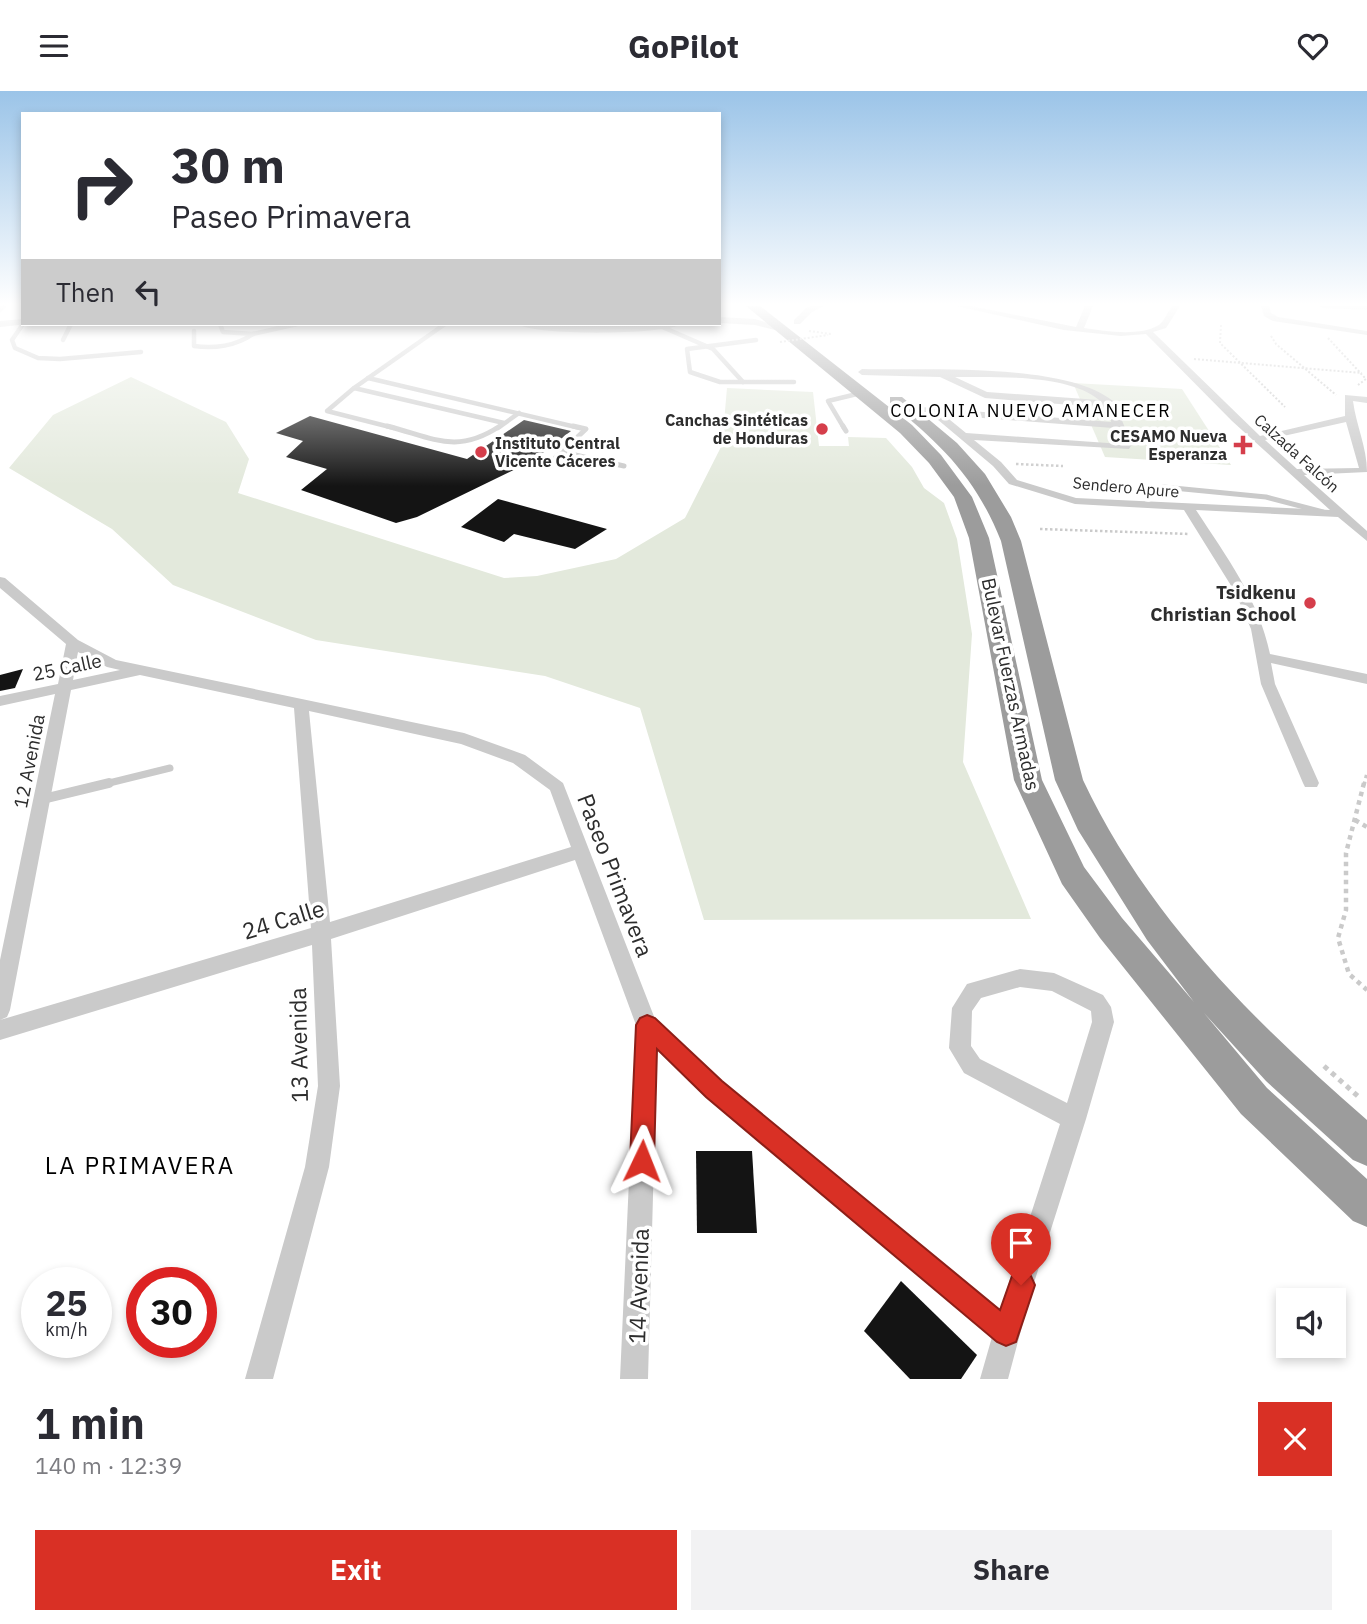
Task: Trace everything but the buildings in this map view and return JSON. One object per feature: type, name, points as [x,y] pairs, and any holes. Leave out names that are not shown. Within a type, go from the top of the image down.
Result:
[{"type":"highway","name":"Bulevar Fuerzas Armadas","points":[[840,366],[861,383],[935,459],[963,497],[979,538],[1028,779],[1073,875],[1118,937],[1255,1101],[1367,1207]]},
{"type":"highway","name":"Bulevar Fuerzas Armadas","points":[[840,366],[861,383],[908,409],[961,456],[992,495],[1011,541],[1069,780],[1088,822],[1158,930],[1210,996],[1279,1068],[1367,1146]]},
{"type":"street","name":"Calzada Falcón","points":[[1183,366],[1258,439],[1366,536]]},
{"type":"street","points":[[942,374],[985,395],[1112,404]]},
{"type":"street","points":[[861,383],[942,374],[1065,382],[1103,394],[1112,404],[1117,425],[1127,444],[1125,447],[965,436]]},
{"type":"street","points":[[1297,472],[1362,471],[1366,467],[1350,418],[1348,397],[1367,400]]},
{"type":"street","points":[[908,409],[1117,425]]},
{"type":"street","name":"Sendero Apure","points":[[935,412],[1021,486],[1074,501],[1343,514]]},
{"type":"street","points":[[1258,439],[1350,418]]},
{"type":"street","points":[[1189,508],[1242,592],[1258,629],[1268,684],[1311,783]]},
{"type":"street","name":"Paseo Primavera","points":[[0,581],[74,643],[112,664],[464,739],[519,759],[557,787],[647,1025],[714,1089],[1006,1332]]},
{"type":"street","name":"12 Avenida","points":[[0,1010],[74,643]]},
{"type":"street","points":[[1264,657],[1367,679]]},
{"type":"street","name":"25 Calle","points":[[0,701],[142,670]]},
{"type":"street","name":"13 Avenida","points":[[259,1379],[317,1167],[329,1086],[321,934],[301,703]]},
{"type":"street","name":"24 Calle","points":[[0,1030],[321,934],[580,851]]},
{"type":"street","points":[[994,1379],[1006,1332],[1075,1119],[1103,1022],[1101,1007],[1054,982],[1020,978],[974,991],[962,1008],[960,1048],[972,1066],[1075,1119]]},
{"type":"street","name":"14 Avenida","points":[[634,1379],[647,1025]]},
{"type":"lane","points":[[385,366],[327,411],[459,443],[468,443],[519,413]]},
{"type":"lane","points":[[689,366],[690,372],[720,382],[794,382]]},
{"type":"lane","points":[[729,366],[743,382]]},
{"type":"lane","points":[[368,378],[586,429],[555,457]]},
{"type":"lane","points":[[846,431],[828,401],[861,383]]},
{"type":"lane","points":[[354,388],[504,423]]},
{"type":"lane","points":[[562,452],[624,466]]},
{"type":"lane","points":[[1163,487],[1266,497],[1325,513]]},
{"type":"lane","points":[[43,799],[170,768]]},
{"type":"path","points":[[1243,366],[1285,407]]},
{"type":"path","points":[[1279,366],[1362,373]]},
{"type":"path","points":[[1352,390],[1366,379],[1354,366]]},
{"type":"path","points":[[1303,368],[1332,394],[1345,393]]},
{"type":"path","points":[[997,464],[1063,465]]},
{"type":"path","points":[[1040,529],[1205,534]]},
{"type":"path","points":[[1367,773],[1344,862],[1343,890],[1348,921],[1338,937],[1345,970],[1358,985],[1367,990]]},
{"type":"path","points":[[1355,820],[1367,827]]},
{"type":"path","points":[[1314,1058],[1361,1099]]},
{"type":"shaded area","points":[[131,377],[226,422],[249,459],[238,493],[504,578],[537,576],[616,559],[685,518],[722,445],[727,388],[813,392],[819,446],[849,446],[848,437],[886,438],[912,467],[924,488],[944,503],[957,539],[972,634],[963,762],[1031,919],[704,920],[640,708],[545,676],[316,640],[173,585],[112,529],[9,468],[53,415]]},
{"type":"shaded area","points":[[1073,383],[1182,389],[1231,465],[1105,457]]},
{"type":"place","name":"Canchas Sintéticas de Honduras","points":[[822,429]]},
{"type":"place","name":"CESAMO Nueva Esperanza","points":[[1243,445]]},
{"type":"place","name":"Instituto Central Vicente Cáceres","points":[[481,452]]},
{"type":"place","name":"Tsidkenu Christian School","points":[[1310,603]]},
{"type":"district","name":"COLONIA NUEVO AMANECER","points":[[1031,410]]},
{"type":"district","name":"LA PRIMAVERA","points":[[140,1165]]},
{"type":"route","points":[[642,1161],[647,1025],[714,1089],[1006,1332],[1021,1285]]}]
